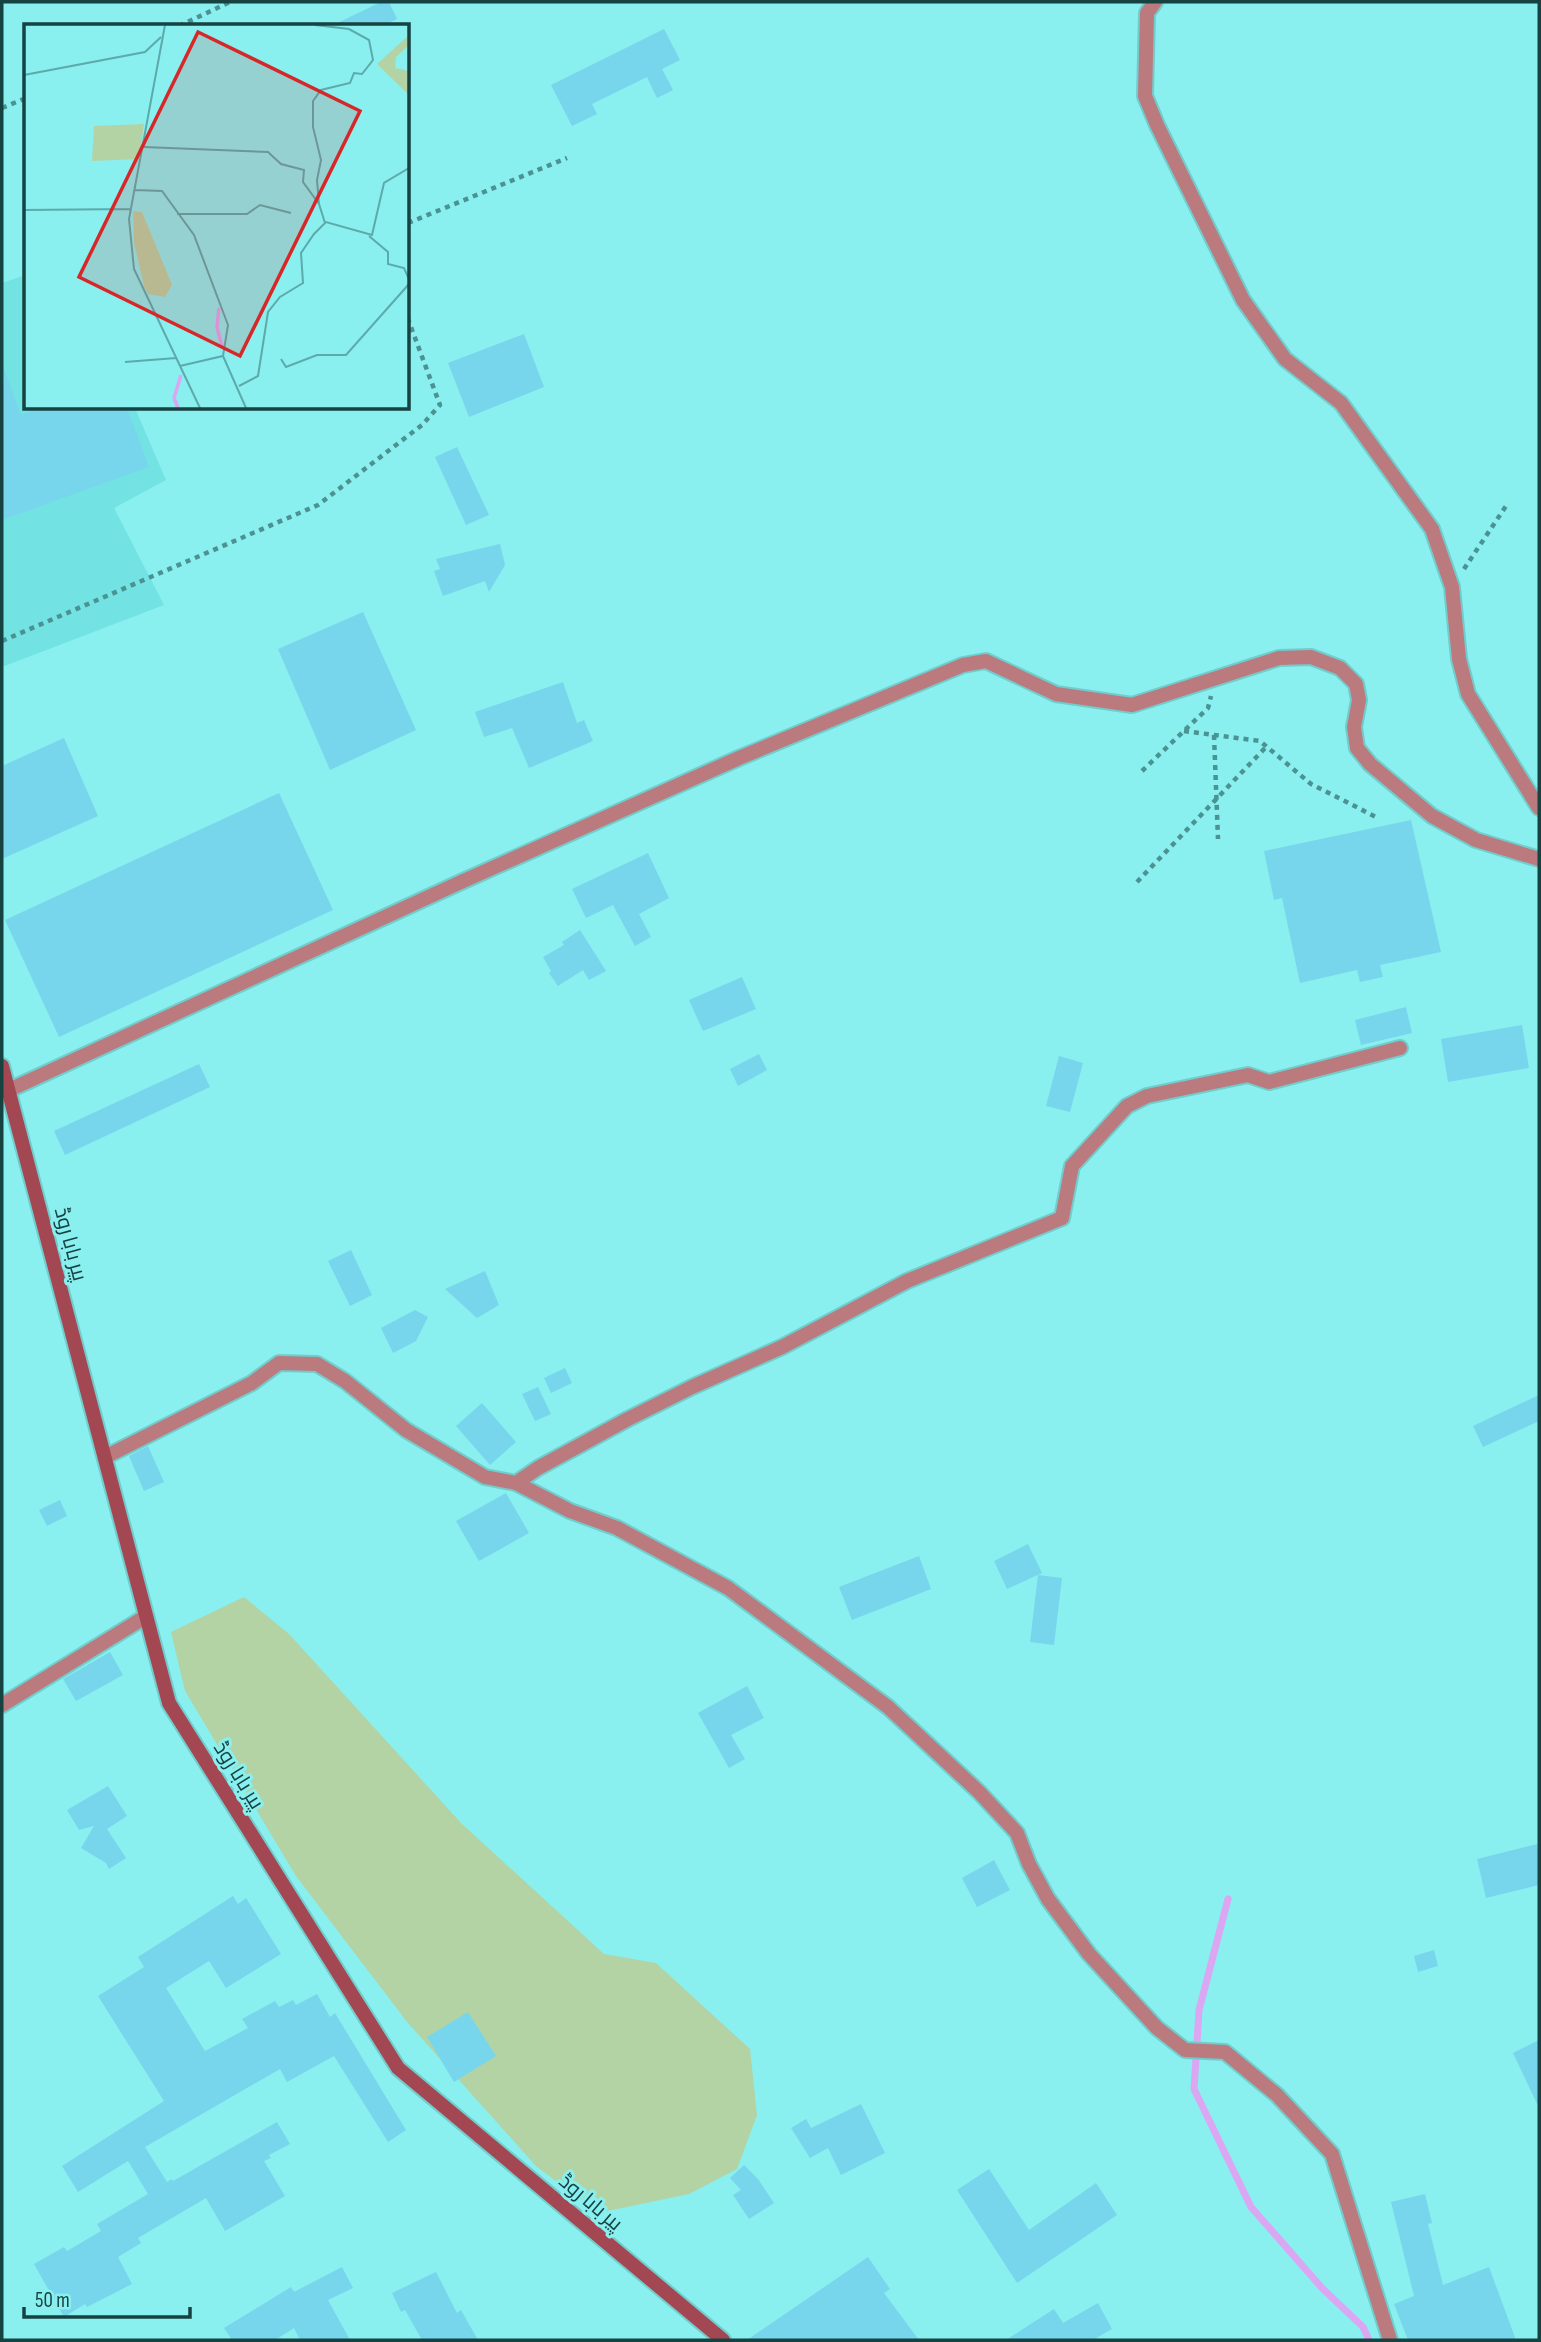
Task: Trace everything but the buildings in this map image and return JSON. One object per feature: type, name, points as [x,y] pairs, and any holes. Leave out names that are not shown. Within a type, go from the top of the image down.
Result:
[{"type":"main road","name":"پیر بابا روڈ","points":[[2,1066],[169,1703],[397,2068],[723,2340]]},
{"type":"street","points":[[1155,2],[1147,13],[1144,39],[1145,96],[1243,300],[1285,359],[1341,402],[1432,529],[1452,587],[1458,659],[1468,694],[1539,808]]},
{"type":"street","points":[[9,1090],[739,758],[963,666],[986,662],[1056,694],[1132,705],[1279,658],[1311,657],[1340,668],[1356,684],[1359,700],[1354,727],[1357,748],[1370,764],[1432,816],[1476,840],[1539,859]]},
{"type":"street","points":[[516,1483],[538,1468],[628,1419],[782,1348],[907,1281],[1062,1218],[1072,1166],[1127,1106],[1147,1096],[1248,1075],[1269,1082],[1400,1048]]},
{"type":"street","points":[[105,1457],[252,1383],[279,1363],[317,1364],[345,1381],[406,1430],[485,1477],[516,1483],[570,1511],[617,1528],[728,1588],[888,1707],[979,1792],[1017,1833],[1029,1864],[1048,1899],[1090,1954],[1157,2028],[1185,2050],[1225,2052],[1277,2095],[1332,2154],[1390,2340]]},
{"type":"street","points":[[2,1705],[145,1617]]},
{"type":"path","points":[[183,24],[230,2]]},
{"type":"path","points":[[2,108],[24,100]]},
{"type":"path","points":[[410,222],[567,158]]},
{"type":"path","points":[[2,641],[318,505],[422,425],[440,405],[410,323]]},
{"type":"path","points":[[1452,587],[1506,506]]},
{"type":"path","points":[[1142,771],[1208,708],[1214,679]]},
{"type":"path","points":[[1184,731],[1260,741],[1311,784],[1378,818]]},
{"type":"path","points":[[1214,735],[1218,839]]},
{"type":"path","points":[[1137,882],[1266,747]]},
{"type":"shaded area","points":[[24,276],[24,410],[136,410],[166,480],[114,508],[164,605],[2,667],[2,283]]},
{"type":"green space","points":[[244,1597],[289,1634],[462,1824],[604,1954],[656,1963],[750,2049],[757,2115],[737,2169],[689,2194],[598,2213],[536,2166],[407,2022],[296,1876],[185,1691],[171,1632]]},
{"type":"waterway","points":[[1228,1899],[1199,2010],[1194,2089],[1251,2207],[1322,2288],[1363,2327],[1369,2340]]}]
